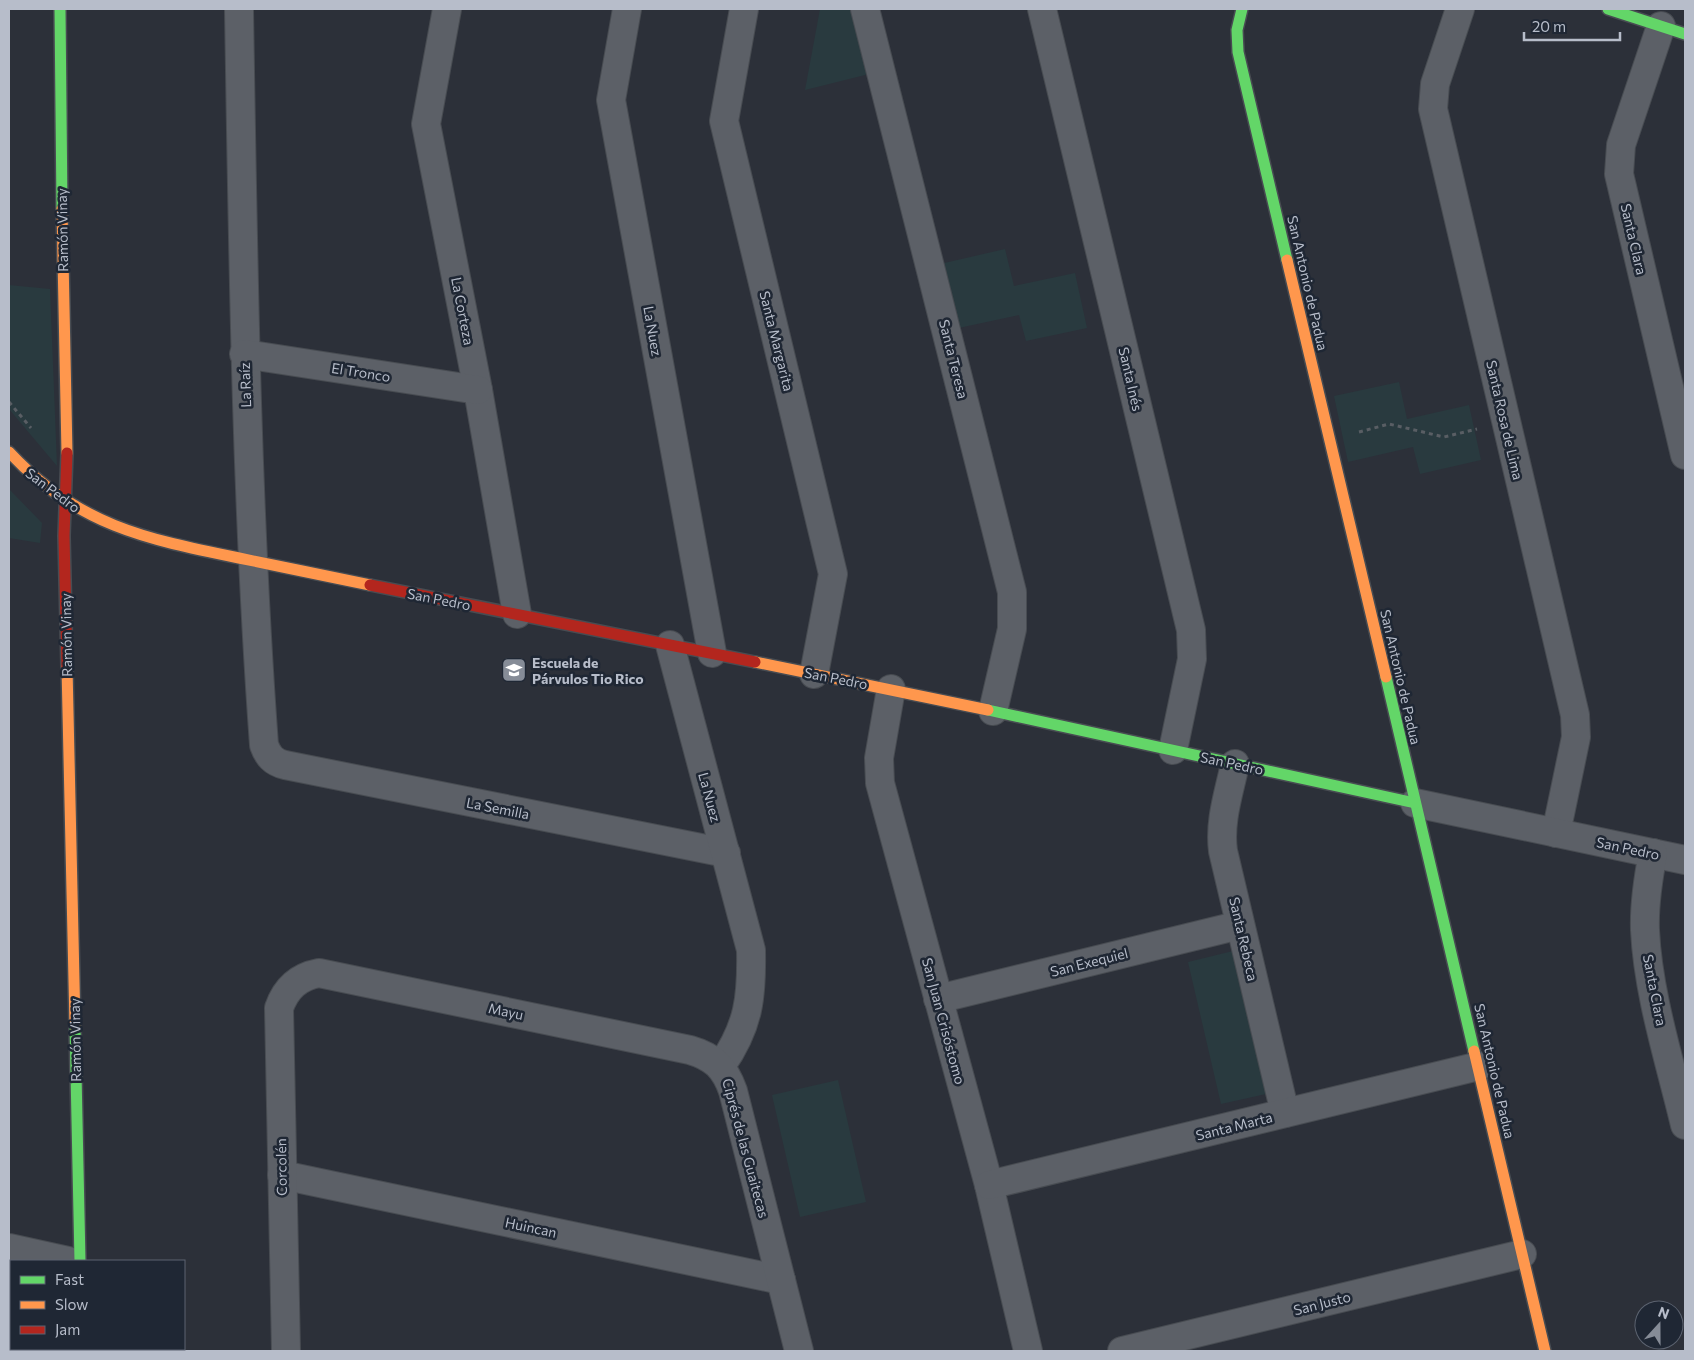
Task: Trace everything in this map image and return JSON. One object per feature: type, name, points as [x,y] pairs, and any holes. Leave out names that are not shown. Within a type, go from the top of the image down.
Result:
[{"type":"street","name":"Ramón Vinay","points":[[60,9],[63,289],[68,472],[64,536],[80,1260]]},
{"type":"street","name":"La Raíz","points":[[238,9],[244,354],[252,561],[264,744],[272,759]]},
{"type":"street","name":"La Corteza","points":[[447,9],[426,124],[478,390],[517,614]]},
{"type":"street","name":"La Nuez","points":[[627,9],[611,100],[712,653]]},
{"type":"street","name":"Santa Margarita","points":[[744,9],[724,121],[833,574],[814,674]]},
{"type":"street","name":"Santa Teresa","points":[[865,9],[1012,592],[1012,630],[993,711]]},
{"type":"street","name":"Santa Inés","points":[[1042,9],[1191,630],[1192,659],[1173,750]]},
{"type":"street","name":"San Antonio de Padua","points":[[1242,9],[1237,30],[1238,52],[1545,1351]]},
{"type":"street","name":"Santa Rosa de Lima","points":[[1460,9],[1435,84],[1434,109],[1575,715],[1576,737],[1556,833]]},
{"type":"street","points":[[1608,9],[1673,30]]},
{"type":"street","name":"Santa Clara","points":[[1673,30],[1621,145],[1619,174],[1685,455]]},
{"type":"street","name":"El Tronco","points":[[244,354],[478,390]]},
{"type":"street","name":"San Pedro","points":[[9,452],[42,485],[66,503],[98,521],[132,535],[252,561],[891,689],[1685,860]]},
{"type":"street","name":"La Nuez","points":[[670,645],[752,950]]},
{"type":"street","name":"San Juan Crisóstomo","points":[[891,689],[879,758],[880,783],[989,1186],[1028,1351]]},
{"type":"street","name":"La Semilla","points":[[272,759],[285,765],[726,853]]},
{"type":"street","name":"Santa Rebeca","points":[[1235,764],[1221,836],[1285,1113]]},
{"type":"street","name":"Santa Clara","points":[[1653,853],[1645,911],[1646,949],[1685,1125]]},
{"type":"street","name":"San Exequiel","points":[[938,999],[1240,924]]},
{"type":"street","name":"Ciprés de las Guaitecas","points":[[752,950],[752,988],[749,1007],[734,1047],[721,1066],[729,1078],[733,1091],[799,1351]]},
{"type":"street","name":"Mayu","points":[[291,986],[308,975],[330,974],[690,1050],[707,1056],[721,1066]]},
{"type":"street","name":"Corcolén","points":[[286,1351],[278,1008],[283,996],[291,986]]},
{"type":"street","name":"Santa Marta","points":[[989,1186],[1479,1066]]},
{"type":"street","name":"Huincan","points":[[282,1175],[781,1280]]},
{"type":"street","points":[[9,1248],[63,1260]]},
{"type":"street","name":"San Justo","points":[[1122,1351],[1522,1254]]},
{"type":"path","points":[[1330,439],[1389,424],[1444,437],[1506,423]]},
{"type":"shaded area","points":[[820,9],[857,9],[869,74],[805,90]]},
{"type":"shaded area","points":[[1005,249],[1014,286],[1075,273],[1087,328],[1026,341],[1019,315],[954,329],[940,264]]},
{"type":"shaded area","points":[[9,285],[50,289],[57,466],[9,409]]},
{"type":"shaded area","points":[[1399,382],[1407,419],[1469,405],[1481,460],[1420,474],[1413,447],[1348,462],[1334,396]]},
{"type":"shaded area","points":[[9,489],[42,523],[40,543],[9,538]]},
{"type":"shaded area","points":[[1233,951],[1266,1094],[1221,1104],[1188,962]]},
{"type":"shaded area","points":[[838,1080],[866,1202],[800,1217],[772,1095]]},
{"type":"shaded area","points":[[10,1273],[10,1350],[55,1351],[9,1351]]},
{"type":"traffic: fast","points":[[60,9],[62,209]]},
{"type":"traffic: fast","points":[[1242,9],[1237,30],[1238,52],[1287,260]]},
{"type":"traffic: fast","points":[[1608,9],[1685,34]]},
{"type":"traffic: fast","points":[[1386,677],[1474,1051]]},
{"type":"traffic: fast","points":[[988,710],[1415,803]]},
{"type":"traffic: fast","points":[[75,1026],[80,1260]]},
{"type":"traffic: slow","points":[[62,209],[67,453]]},
{"type":"traffic: slow","points":[[1287,260],[1386,677]]},
{"type":"traffic: slow","points":[[9,452],[35,477],[60,497],[87,513],[114,525],[173,544],[370,585]]},
{"type":"traffic: slow","points":[[755,662],[988,710]]},
{"type":"traffic: slow","points":[[67,667],[75,1026]]},
{"type":"traffic: slow","points":[[1474,1051],[1545,1351]]},
{"type":"traffic: jam","points":[[67,453],[64,536],[67,667]]},
{"type":"traffic: jam","points":[[370,585],[755,662]]},
{"type":"place","name":"Escuela de Párvulos Tio Rico","points":[[514,670]]}]
